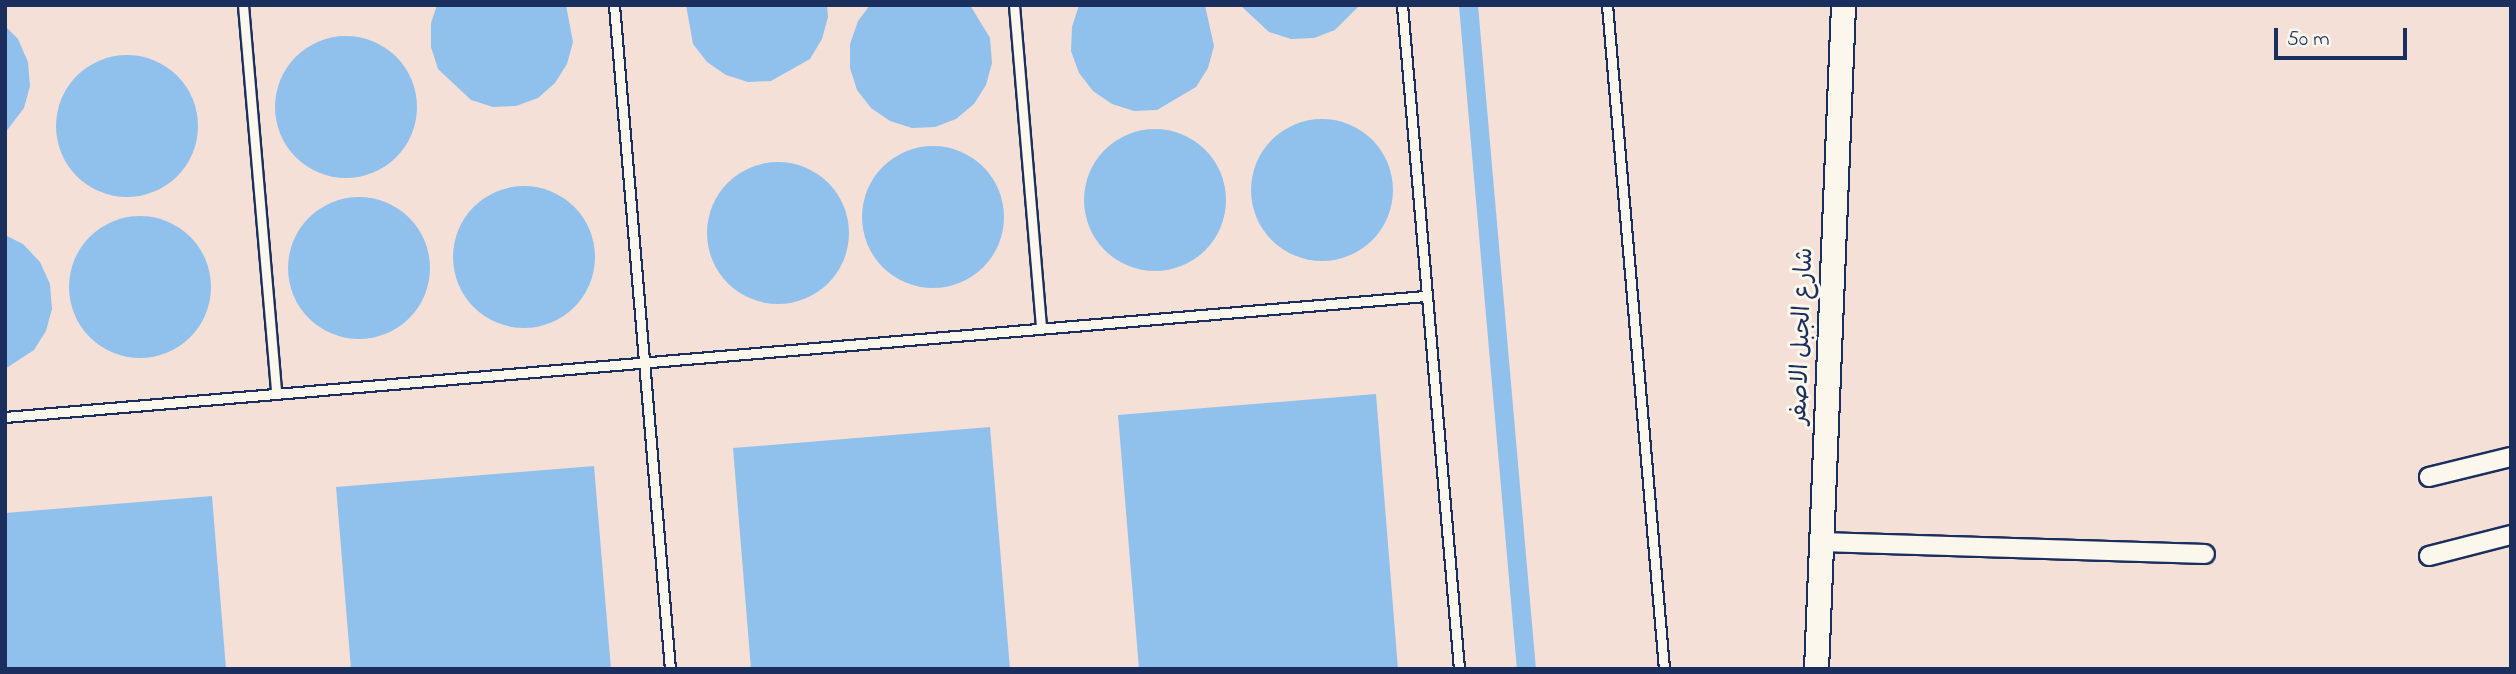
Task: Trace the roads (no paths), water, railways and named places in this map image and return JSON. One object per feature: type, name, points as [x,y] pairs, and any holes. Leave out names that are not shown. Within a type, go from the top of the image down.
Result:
[{"type":"street","name":"شارع الجبل الاصفر","points":[[1816,669],[1843,5]]},
{"type":"street","points":[[2429,477],[2511,457]]},
{"type":"street","points":[[2429,556],[2511,535]]},
{"type":"street","points":[[1822,542],[2205,554]]},
{"type":"lane","points":[[243,5],[276,393]]},
{"type":"lane","points":[[614,5],[670,669]]},
{"type":"lane","points":[[1014,5],[1041,328]]},
{"type":"lane","points":[[1402,5],[1458,669]]},
{"type":"lane","points":[[1607,5],[1664,669]]},
{"type":"lane","points":[[5,416],[1426,296]]},
{"type":"water","points":[[437,5],[566,5],[573,42],[567,64],[555,83],[538,98],[516,106],[493,107],[471,100],[438,69],[431,47],[431,23]]},
{"type":"water","points":[[686,5],[827,5],[828,17],[822,39],[810,59],[771,81],[748,82],[726,75],[707,62],[693,44]]},
{"type":"water","points":[[870,5],[970,5],[990,38],[992,63],[986,85],[974,104],[956,119],[935,127],[912,128],[890,121],[871,108],[857,90],[850,68],[850,44],[858,21]]},
{"type":"water","points":[[1079,5],[1205,5],[1214,46],[1208,68],[1196,87],[1157,110],[1134,111],[1112,104],[1093,91],[1079,73],[1071,51],[1072,27]]},
{"type":"water","points":[[1240,5],[1360,5],[1335,30],[1314,38],[1291,39],[1269,32]]},
{"type":"water","points":[[5,26],[18,39],[28,62],[30,86],[24,108],[5,133]]},
{"type":"water","points":[[346,36],[373,41],[396,57],[412,80],[417,107],[412,134],[396,157],[373,173],[346,178],[319,173],[296,157],[280,134],[275,107],[280,80],[296,57],[319,41]]},
{"type":"water","points":[[127,55],[154,60],[177,76],[193,99],[198,126],[193,153],[177,176],[154,192],[127,197],[100,192],[77,176],[61,153],[56,126],[61,99],[77,76],[100,60]]},
{"type":"water","points":[[1322,119],[1349,124],[1372,140],[1388,163],[1393,190],[1388,217],[1372,240],[1349,256],[1322,261],[1295,256],[1272,240],[1256,217],[1251,190],[1256,163],[1272,140],[1295,124]]},
{"type":"water","points":[[1155,129],[1182,134],[1205,150],[1221,173],[1226,200],[1221,227],[1205,250],[1182,266],[1155,271],[1128,266],[1105,250],[1089,227],[1084,200],[1089,173],[1105,150],[1128,134]]},
{"type":"water","points":[[933,146],[960,151],[983,167],[999,190],[1004,217],[999,244],[983,267],[960,283],[933,288],[906,283],[883,267],[867,244],[862,217],[867,190],[883,167],[906,151]]},
{"type":"water","points":[[778,162],[805,167],[828,183],[844,206],[849,233],[844,260],[828,283],[805,299],[778,304],[751,299],[728,283],[712,260],[707,233],[712,206],[728,183],[751,167]]},
{"type":"water","points":[[524,186],[551,191],[574,207],[590,230],[595,257],[590,284],[574,307],[551,323],[524,328],[497,323],[474,307],[458,284],[453,257],[458,230],[474,207],[497,191]]},
{"type":"water","points":[[359,197],[386,202],[409,218],[425,241],[430,268],[425,295],[409,318],[386,334],[359,339],[332,334],[309,318],[293,295],[288,268],[293,241],[309,218],[332,202]]},
{"type":"water","points":[[140,216],[167,221],[190,237],[206,260],[211,287],[206,314],[190,337],[167,353],[140,358],[113,353],[90,337],[74,314],[69,287],[74,260],[90,237],[113,221]]},
{"type":"water","points":[[5,235],[23,244],[40,262],[50,284],[52,309],[46,331],[34,350],[5,369]]},
{"type":"water","points":[[1376,394],[1398,669],[1139,669],[1118,415]]},
{"type":"water","points":[[990,427],[1010,669],[751,669],[733,448]]},
{"type":"water","points":[[594,466],[611,669],[351,669],[336,487]]},
{"type":"water","points":[[212,496],[226,669],[5,669],[5,513]]},
{"type":"waterway","points":[[1468,5],[1526,669]]}]
